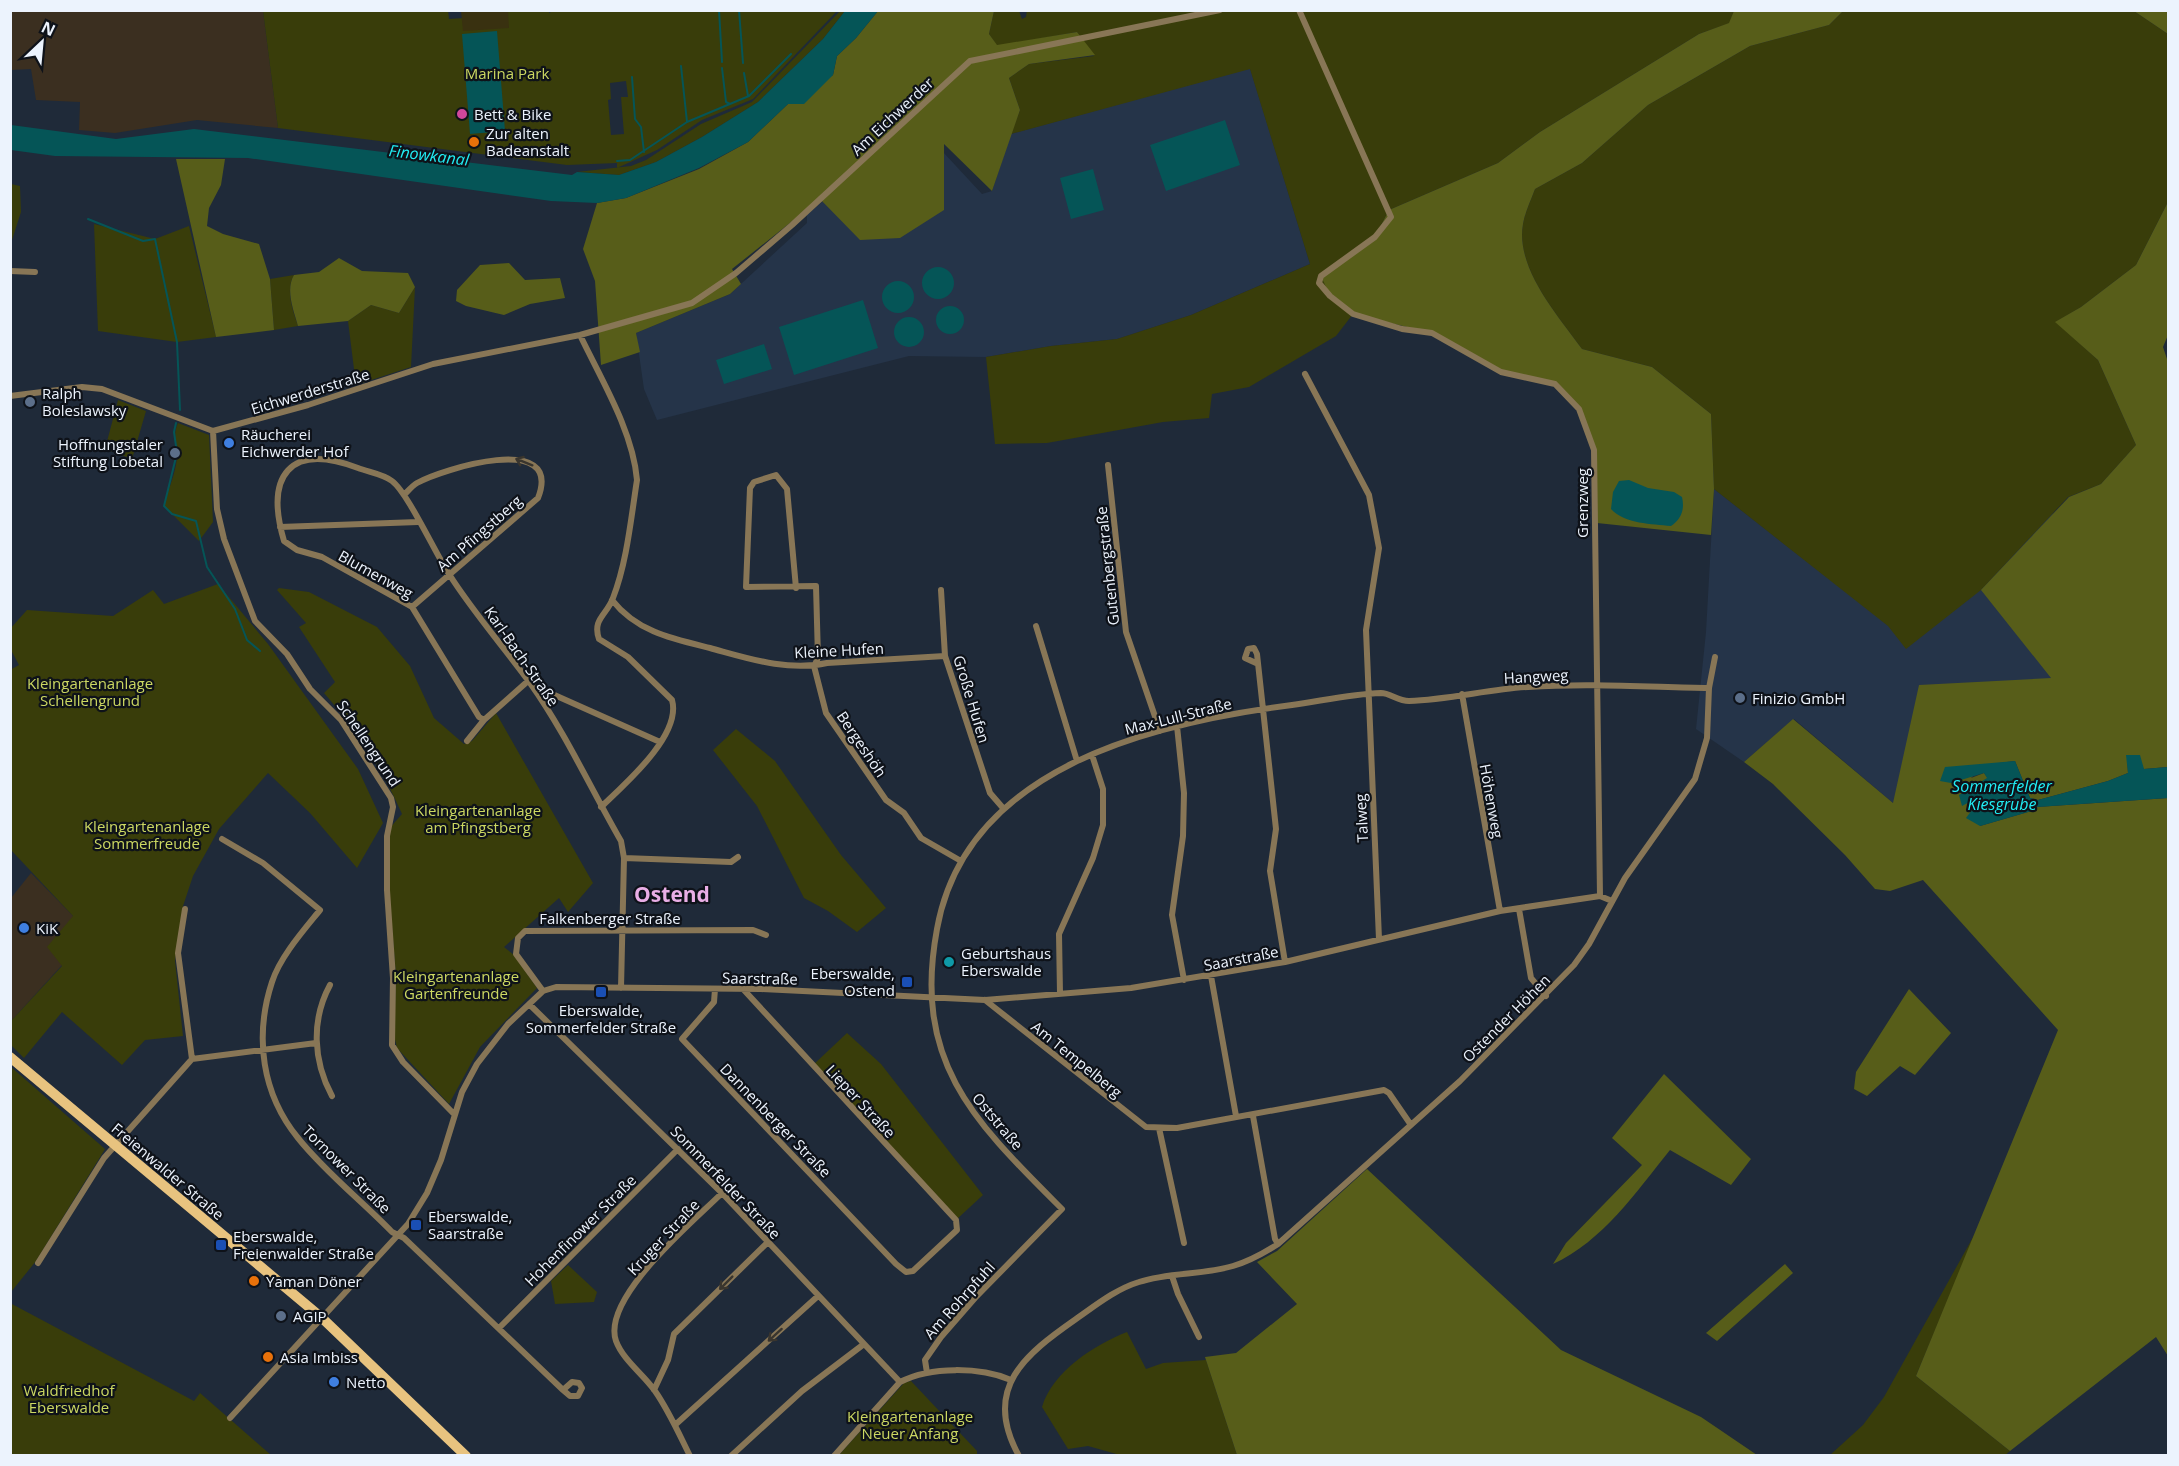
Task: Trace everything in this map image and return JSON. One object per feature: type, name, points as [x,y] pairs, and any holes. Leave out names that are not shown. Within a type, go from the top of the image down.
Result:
[{"type":"main road","name":"Freienwalder Straße","points":[[10,1057],[322,1318],[465,1455]]},
{"type":"street","name":"Am Eichwerder","points":[[619,324],[692,303],[736,273],[792,225],[970,61],[1220,10]]},
{"type":"street","name":"Grenzweg","points":[[1299,10],[1391,217],[1375,237],[1321,276],[1319,283],[1330,296],[1353,314],[1392,327],[1432,333],[1501,372],[1555,384],[1579,409],[1594,450],[1600,896]]},
{"type":"street","points":[[10,271],[35,272]]},
{"type":"street","name":"Eichwerderstraße","points":[[213,431],[308,405],[433,364],[580,335],[619,324]]},
{"type":"street","points":[[580,335],[597,372],[612,395],[635,463],[634,498],[612,600],[597,621],[599,639],[628,657],[672,700],[675,709],[672,725],[660,742],[634,774],[601,807]]},
{"type":"street","name":"Talweg","points":[[1305,374],[1369,495],[1379,548],[1366,630],[1379,939]]},
{"type":"street","points":[[10,396],[63,389],[102,388],[213,431]]},
{"type":"street","name":"Schellengrund","points":[[213,431],[217,509],[224,539],[255,621],[287,654],[314,693],[337,714],[391,798],[393,807],[387,836],[387,890],[393,978],[392,1045],[403,1062],[454,1114]]},
{"type":"street","name":"Am Pfingstberg","points":[[404,495],[415,484],[433,475],[510,458],[526,461],[539,472],[542,483],[538,498],[412,607]]},
{"type":"street","name":"Karl-Bach-Straße","points":[[280,527],[276,508],[282,476],[300,461],[322,460],[354,466],[392,480],[404,495],[449,575],[529,683],[621,841],[624,858],[621,988]]},
{"type":"street","name":"Gutenbergstraße","points":[[1108,465],[1126,632],[1160,731]]},
{"type":"street","name":"Bergeshöh","points":[[796,588],[787,489],[776,475],[754,482],[750,488],[746,587],[796,588],[816,586],[818,658],[814,666],[826,713],[886,800],[904,813],[921,838],[961,861]]},
{"type":"street","points":[[280,527],[418,522]]},
{"type":"street","name":"Blumenweg","points":[[280,527],[284,541],[289,546],[322,557],[412,607],[473,708],[484,720]]},
{"type":"street","name":"Große Hufen","points":[[941,590],[945,656],[990,793],[1003,808]]},
{"type":"street","name":"Kleine Hufen","points":[[612,600],[648,630],[672,640],[742,660],[814,666],[827,663],[945,656]]},
{"type":"street","points":[[1036,626],[1077,761]]},
{"type":"street","name":"Ostender Höhen","points":[[1018,1455],[1012,1444],[1006,1416],[1011,1380],[1032,1351],[1098,1304],[1138,1282],[1232,1266],[1259,1256],[1278,1244],[1412,1125],[1546,996],[1589,944],[1625,878],[1695,779],[1707,738],[1708,688],[1716,657]]},
{"type":"street","points":[[1256,663],[1276,829],[1270,871],[1286,962]]},
{"type":"street","points":[[466,741],[484,720],[529,683],[660,742]]},
{"type":"street","name":"Hangweg","points":[[1368,695],[1385,692],[1407,701],[1527,687],[1597,685],[1708,688]]},
{"type":"street","name":"Höhenweg","points":[[1462,694],[1500,911]]},
{"type":"street","name":"Max-Lull-Straße","points":[[932,999],[935,940],[939,918],[961,861],[982,829],[1003,808],[1077,761],[1160,731],[1262,709],[1368,695]]},
{"type":"street","points":[[1177,726],[1184,793],[1183,836],[1172,915],[1184,980]]},
{"type":"street","points":[[1060,994],[1059,934],[1093,858],[1103,825],[1103,789],[1092,755]]},
{"type":"street","name":"Tornower Straße","points":[[222,839],[263,863],[320,910],[296,941],[272,981],[262,1023],[262,1050],[273,1098],[292,1131],[310,1152],[563,1390]]},
{"type":"street","points":[[624,858],[731,862],[738,857]]},
{"type":"street","points":[[1600,896],[1612,901]]},
{"type":"street","name":"Saarstraße","points":[[543,992],[556,987],[743,989],[859,992],[932,999],[985,1000],[1060,994],[1211,976],[1286,962],[1500,911],[1600,896]]},
{"type":"street","points":[[185,909],[178,953],[192,1059]]},
{"type":"street","points":[[1519,909],[1531,978],[1546,996]]},
{"type":"street","name":"Falkenberger Straße","points":[[543,992],[516,954],[518,938],[525,931],[753,930],[766,935]]},
{"type":"street","points":[[1211,976],[1236,1116]]},
{"type":"street","points":[[330,985],[318,1013],[316,1044],[325,1083],[332,1096]]},
{"type":"street","name":"Dannenberger Straße","points":[[715,989],[714,1002],[682,1039],[896,1264],[906,1272],[913,1271],[957,1230]]},
{"type":"street","name":"Lieper Straße","points":[[743,989],[956,1220],[957,1230]]},
{"type":"street","points":[[230,1418],[398,1235],[427,1193],[441,1160],[462,1092],[483,1054],[508,1024],[543,992]]},
{"type":"street","name":"Oststraße","points":[[932,999],[945,1063],[958,1091],[993,1137],[1062,1209]]},
{"type":"street","name":"Am Tempelberg","points":[[985,1000],[1146,1127],[1177,1128],[1384,1090],[1389,1093],[1412,1125]]},
{"type":"street","name":"Sommerfelder Straße","points":[[529,1004],[722,1193],[900,1382]]},
{"type":"street","points":[[38,1263],[114,1146],[192,1059],[316,1044]]},
{"type":"street","points":[[1252,1116],[1275,1239],[1278,1244]]},
{"type":"street","points":[[1159,1128],[1184,1244]]},
{"type":"street","name":"Hohenfinower Straße","points":[[499,1328],[678,1149]]},
{"type":"street","name":"Kruger Straße","points":[[690,1455],[654,1390],[616,1341],[615,1327],[623,1302],[645,1270],[722,1193]]},
{"type":"street","name":"Am Rohrpfuhl","points":[[927,1373],[925,1360],[941,1337],[975,1298],[1062,1209]]},
{"type":"street","points":[[654,1390],[668,1360],[674,1334],[768,1242]]},
{"type":"street","points":[[1172,1276],[1199,1338]]},
{"type":"street","points":[[675,1425],[818,1296]]},
{"type":"street","points":[[730,1455],[802,1391],[864,1344]]},
{"type":"street","points":[[834,1455],[900,1382],[927,1373],[982,1371],[1011,1380]]},
{"type":"shaded area","points":[[10,11],[263,11],[278,128],[197,120],[115,133],[79,130],[80,102],[36,100],[31,69],[11,70]]},
{"type":"shaded area","points":[[1250,68],[1310,264],[1191,315],[1117,339],[1051,346],[986,357],[909,356],[657,420],[644,389],[636,333],[730,294],[807,223],[807,215],[876,155],[930,138],[982,194],[992,191],[1011,134]]},
{"type":"shaded area","points":[[2055,322],[2051,679],[1893,803],[1794,719],[1744,762],[1696,729],[1706,632],[1714,489],[1828,578]]},
{"type":"shaded area","points":[[31,873],[73,916],[62,965],[11,1021],[11,898]]},
{"type":"green space","name":"Marina Park","points":[[448,10],[449,19],[508,15],[508,10],[549,11],[549,13],[555,10],[837,11],[753,99],[702,120],[657,150],[617,168],[617,163],[567,165],[278,128],[263,11]],"holes":[[[626,81],[628,97],[621,97],[624,134],[611,135],[608,100],[611,99],[610,83]]]},
{"type":"green space","points":[[1027,10],[1734,11],[1730,23],[1699,34],[1540,132],[1498,163],[1389,210],[1375,237],[1321,276],[1325,284],[1353,314],[1336,336],[1249,387],[1212,394],[1209,418],[1163,422],[1047,443],[995,444],[986,357],[1051,346],[1117,339],[1191,315],[1310,264],[1250,69],[1011,134],[1020,110],[1009,78],[1029,64],[1094,56],[1077,32],[997,46],[989,34],[994,11],[1019,11],[1022,19],[1026,17]]},
{"type":"green space","points":[[840,11],[845,11],[823,39],[758,102],[702,137],[656,162],[619,175],[577,172],[631,166],[646,160],[701,124],[752,102]]},
{"type":"green space","points":[[878,11],[994,11],[989,34],[997,45],[1077,32],[1095,55],[1029,64],[1009,78],[1020,110],[992,191],[944,144],[944,210],[900,238],[860,240],[820,199],[732,269],[741,284],[730,294],[636,333],[640,352],[601,365],[595,281],[583,249],[597,203],[626,198],[699,169],[748,142],[788,104],[833,75],[837,56],[856,38]]},
{"type":"green space","points":[[1734,11],[1843,11],[1829,25],[1750,46],[1648,105],[1582,163],[1535,189],[1524,220],[1522,241],[1532,274],[1551,307],[1582,349],[1652,367],[1711,414],[1714,489],[1711,535],[1597,523],[1594,450],[1579,409],[1555,384],[1501,372],[1432,333],[1353,314],[1330,296],[1321,276],[1375,237],[1389,210],[1498,163],[1540,132],[1699,34],[1729,23]]},
{"type":"green space","points":[[1843,11],[2134,11],[2168,34],[2168,202],[2136,265],[2081,307],[2056,322],[2098,360],[2136,445],[2101,484],[2068,497],[1981,590],[1906,649],[1888,626],[1714,489],[1711,414],[1652,367],[1582,349],[1541,291],[1532,274],[1522,241],[1524,220],[1535,189],[1582,163],[1648,105],[1750,46],[1829,25]]},
{"type":"green space","points":[[2134,11],[2168,11],[2168,34]]},
{"type":"green space","points":[[176,159],[225,159],[221,185],[209,208],[207,226],[223,234],[259,244],[270,279],[274,330],[216,337]]},
{"type":"green space","points":[[11,184],[20,186],[21,212],[11,243]]},
{"type":"green space","points":[[2168,202],[2168,335],[2163,347],[2168,362],[2168,767],[2144,769],[2127,755],[2128,773],[2108,781],[2038,800],[2030,798],[2015,761],[1983,765],[1971,778],[1984,773],[1988,778],[1973,800],[1978,802],[1980,826],[2035,810],[2037,807],[2168,798],[2168,1356],[2156,1337],[2010,1451],[1916,1376],[2058,1030],[1923,880],[1890,891],[1875,889],[1845,855],[1773,784],[1744,762],[1793,719],[1893,803],[1919,685],[2051,678],[1981,590],[2069,497],[2101,484],[2136,445],[2098,360],[2055,322],[2081,307],[2136,265]]},
{"type":"green space","points":[[94,224],[155,239],[189,226],[216,337],[177,342],[98,331]]},
{"type":"green space","points":[[339,258],[362,271],[408,273],[415,287],[399,313],[371,305],[348,321],[298,326],[290,294],[294,275],[319,272]]},
{"type":"green space","points":[[509,263],[525,280],[560,278],[565,298],[530,304],[504,315],[466,306],[456,301],[457,290],[480,265]]},
{"type":"green space","points":[[294,275],[290,294],[298,326],[274,330],[270,279]]},
{"type":"green space","points":[[415,287],[411,367],[356,385],[348,321],[371,305],[399,313]]},
{"type":"green space","points":[[118,400],[146,411],[132,459],[105,449]]},
{"type":"green space","points":[[178,423],[209,435],[213,522],[199,541],[164,506],[176,465],[175,434]]},
{"type":"green space","points":[[218,584],[268,644],[358,769],[383,823],[357,868],[310,813],[268,773],[219,829],[193,876],[183,906],[175,961],[183,1036],[145,1040],[122,1065],[62,1012],[24,1058],[11,1045],[11,1021],[62,966],[47,947],[73,916],[11,850],[10,670],[19,665],[11,650],[10,629],[27,610],[113,616],[153,590],[164,604]]},
{"type":"green space","name":"Kleingartenanlage am Pfingstberg","points":[[279,588],[309,592],[377,627],[410,666],[434,718],[464,744],[472,741],[496,713],[593,883],[568,912],[559,898],[504,947],[514,955],[537,988],[480,1047],[449,1104],[397,1048],[394,1035],[396,976],[388,877],[388,830],[402,814],[368,750],[324,693],[335,682],[299,627],[306,623],[277,590]]},
{"type":"green space","points":[[736,729],[775,761],[841,855],[886,908],[857,932],[828,911],[804,898],[757,806],[713,750]]},
{"type":"green space","points":[[1909,989],[1951,1033],[1915,1075],[1900,1066],[1867,1096],[1854,1089],[1856,1072]]},
{"type":"green space","points":[[847,1033],[881,1064],[983,1195],[956,1220],[812,1066]]},
{"type":"green space","points":[[11,1067],[105,1149],[36,1261],[11,1292]]},
{"type":"green space","points":[[1664,1074],[1751,1159],[1731,1185],[1670,1150],[1603,1229],[1571,1254],[1553,1264],[1566,1243],[1642,1165],[1612,1138]]},
{"type":"green space","points":[[1367,1169],[1561,1350],[1701,1417],[1757,1455],[1237,1455],[1205,1357],[1236,1353],[1297,1304],[1257,1262],[1277,1251]]},
{"type":"green space","points":[[1977,1230],[1916,1376],[2010,1451],[2004,1456],[1829,1456],[1863,1425],[1884,1397]]},
{"type":"green space","points":[[1785,1264],[1793,1273],[1717,1341],[1706,1333]]},
{"type":"green space","points":[[568,1265],[597,1292],[594,1302],[555,1304],[551,1281]]},
{"type":"green space","name":"Waldfriedhof Eberswalde","points":[[10,1303],[194,1401],[200,1393],[271,1455],[11,1455]]},
{"type":"green space","points":[[1127,1332],[1146,1369],[1163,1363],[1206,1360],[1237,1455],[1120,1455],[1088,1446],[1068,1449],[1042,1407],[1047,1394],[1055,1382],[1076,1361],[1101,1344]]},
{"type":"green space","name":"Kleingartenanlage Neuer Anfang","points":[[911,1381],[977,1451],[977,1456],[838,1456],[904,1383]]},
{"type":"sand","points":[[461,11],[508,11],[509,28],[463,31]]},
{"type":"water","points":[[845,11],[878,11],[856,38],[837,56],[833,75],[804,104],[788,104],[748,142],[699,168],[626,198],[597,203],[551,201],[248,158],[55,156],[11,150],[11,125],[116,139],[194,129],[572,175],[577,172],[619,175],[656,162],[758,102],[823,39]]},
{"type":"water","points":[[497,31],[505,131],[470,134],[462,34]]},
{"type":"water","points":[[1225,120],[1240,165],[1166,191],[1150,145]]},
{"type":"water","points":[[1093,169],[1104,210],[1071,219],[1060,178]]},
{"type":"water","points":[[938,267],[949,272],[954,283],[949,294],[938,299],[927,294],[922,283],[927,272]]},
{"type":"water","points":[[898,281],[909,286],[914,297],[909,308],[898,313],[887,308],[882,297],[887,286]]},
{"type":"water","points":[[863,300],[878,348],[794,375],[779,327]]},
{"type":"water","points":[[950,306],[960,310],[964,320],[960,330],[950,334],[940,330],[936,320],[940,310]]},
{"type":"water","points":[[909,317],[920,321],[924,332],[920,343],[909,347],[898,343],[894,332],[898,321]]},
{"type":"water","points":[[764,344],[772,369],[724,384],[716,360]]},
{"type":"water","points":[[1629,480],[1648,488],[1674,492],[1682,497],[1682,510],[1677,520],[1671,526],[1656,525],[1624,518],[1611,509],[1613,492],[1619,481]]},
{"type":"water","name":"Sommerfelder Kiesgrube","points":[[2126,755],[2140,755],[2144,769],[2168,767],[2168,798],[2037,807],[2035,810],[1980,826],[1966,818],[1978,802],[1973,800],[1962,806],[1959,795],[1987,778],[1984,773],[1951,783],[1940,781],[1945,767],[2015,761],[2030,798],[2038,800],[2108,781],[2128,773]]},
{"type":"waterway","points":[[719,10],[722,62]]},
{"type":"waterway","points":[[739,10],[743,63]]},
{"type":"waterway","points":[[617,161],[630,160],[687,122],[749,96],[791,54]]},
{"type":"waterway","points":[[681,66],[687,122]]},
{"type":"waterway","points":[[722,68],[726,102],[730,104]]},
{"type":"waterway","points":[[744,73],[748,96]]},
{"type":"waterway","points":[[632,77],[635,119],[641,127],[644,152]]},
{"type":"waterway","points":[[88,219],[143,241],[155,239],[177,342],[180,410]]},
{"type":"waterway","points":[[176,423],[174,432],[177,453],[164,506],[172,514],[196,521],[207,567],[235,609],[247,640],[260,651]]},
{"type":"place","name":"Bett & Bike","points":[[462,114]]},
{"type":"place","name":"Zur alten Badeanstalt","points":[[474,142]]},
{"type":"place","name":"Ralph Boleslawsky","points":[[30,402]]},
{"type":"place","name":"Räucherei Eichwerder Hof","points":[[229,443]]},
{"type":"place","name":"Hoffnungstaler Stiftung Lobetal","points":[[175,453]]},
{"type":"place","name":"Finizio GmbH","points":[[1740,698]]},
{"type":"place","name":"KiK","points":[[24,928]]},
{"type":"place","name":"Geburtshaus Eberswalde","points":[[949,962]]},
{"type":"place","name":"Eberswalde, Ostend","points":[[907,982]]},
{"type":"place","name":"Eberswalde, Sommerfelder Straße","points":[[601,992]]},
{"type":"place","name":"Eberswalde, Saarstraße","points":[[416,1225]]},
{"type":"place","name":"Eberswalde, Freienwalder Straße","points":[[221,1245]]},
{"type":"place","name":"Yaman Döner","points":[[254,1281]]},
{"type":"place","name":"AGIP","points":[[281,1316]]},
{"type":"place","name":"Asia Imbiss","points":[[268,1357]]},
{"type":"place","name":"Netto","points":[[334,1382]]},
{"type":"district","name":"Ostend","points":[[672,894]]},
{"type":"water label","name":"Finowkanal","points":[[429,155]]},
{"type":"park label","name":"Kleingartenanlage Schellengrund","points":[[90,692]]},
{"type":"park label","name":"Kleingartenanlage Sommerfreude","points":[[147,834]]},
{"type":"park label","name":"Kleingartenanlage Gartenfreunde","points":[[456,984]]}]
